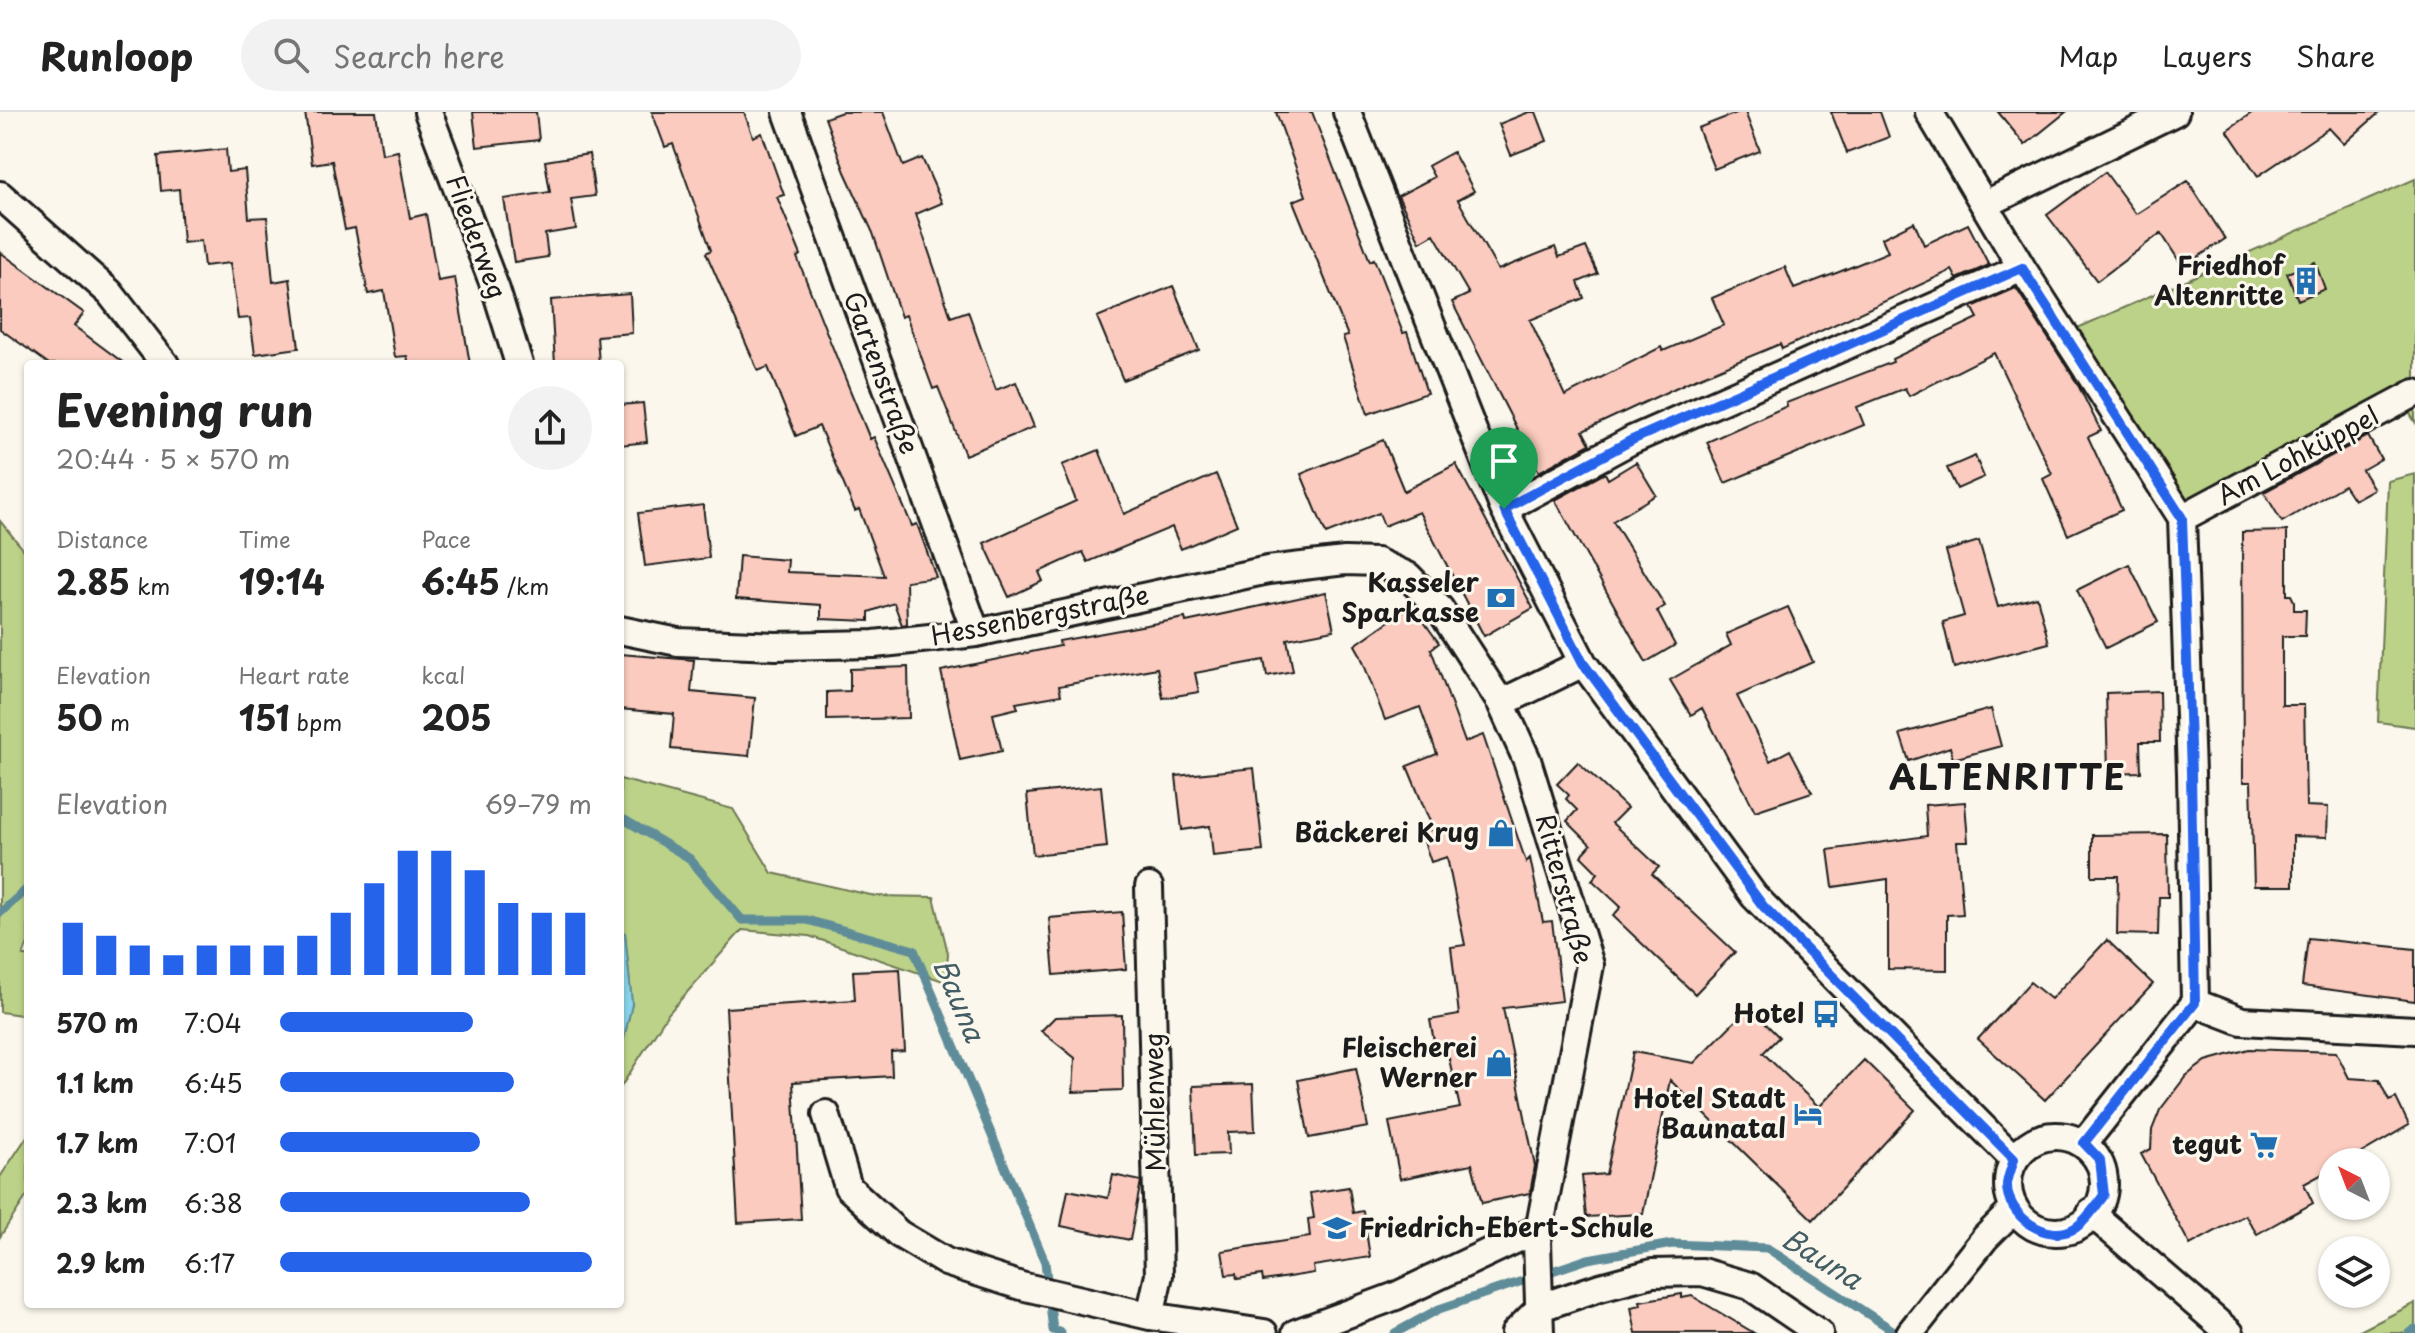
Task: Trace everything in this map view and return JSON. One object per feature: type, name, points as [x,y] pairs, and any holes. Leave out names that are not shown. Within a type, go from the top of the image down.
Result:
[{"type":"street","name":"Fliederweg","points":[[428,112],[496,290],[518,360]]},
{"type":"street","name":"Gartenstraße","points":[[787,112],[976,633]]},
{"type":"street","points":[[1347,112],[1504,509],[1583,663],[1754,896],[2014,1159]]},
{"type":"street","points":[[1929,112],[2022,268],[2182,518],[2195,1003],[2084,1143]]},
{"type":"street","points":[[1986,204],[2175,112]]},
{"type":"street","points":[[0,195],[110,293],[162,360]]},
{"type":"street","points":[[1504,509],[1632,440],[2022,268]]},
{"type":"street","name":"Am Lohküppel","points":[[2182,518],[2415,393]]},
{"type":"street","name":"Hessenbergstraße","points":[[624,631],[678,642],[776,646],[874,644],[976,633],[1268,570],[1345,561],[1377,562],[1408,576]]},
{"type":"street","name":"Ritterstraße","points":[[1408,576],[1440,609],[1501,703],[1527,760],[1590,965],[1539,1239],[1540,1310]]},
{"type":"street","points":[[1501,703],[1583,663]]},
{"type":"street","name":"Mühlenweg","points":[[1149,887],[1159,1275],[1150,1316]]},
{"type":"street","points":[[2195,1003],[2242,1021],[2415,1030]]},
{"type":"street","points":[[826,1114],[848,1187],[899,1234],[946,1262],[1021,1286],[1150,1316],[1264,1333]]},
{"type":"street","points":[[2056,1135],[2084,1143],[2100,1160],[2104,1195],[2074,1229],[2057,1233],[2034,1228],[2014,1209],[2007,1186],[2014,1159],[2033,1141],[2056,1135]]},
{"type":"street","points":[[1917,1325],[1985,1238],[2014,1209]]},
{"type":"street","points":[[2091,1213],[2230,1333]]},
{"type":"street","points":[[1296,1333],[1539,1239]]},
{"type":"street","points":[[1515,1333],[1540,1310],[1652,1273],[1702,1272],[1750,1286],[1819,1333]]},
{"type":"green space","points":[[2415,179],[2415,422],[2402,401],[2182,518],[2064,334]]},
{"type":"green space","points":[[2415,474],[2415,727],[2378,722],[2388,481]]},
{"type":"green space","points":[[0,521],[24,550],[24,1015],[0,1012]]},
{"type":"green space","points":[[624,780],[733,809],[772,873],[875,896],[934,897],[948,953],[946,982],[809,936],[742,930],[667,1015],[624,1082],[624,1038],[632,1004],[625,934]]},
{"type":"green space","points":[[24,1141],[24,1200],[0,1237],[0,1177]]},
{"type":"green space","points":[[2415,1303],[2415,1333],[2356,1333]]},
{"type":"water","points":[[624,932],[625,933],[632,1004],[624,1038]]},
{"type":"building","points":[[305,112],[376,112],[382,154],[398,151],[410,218],[426,214],[438,281],[455,278],[469,360],[408,360],[407,356],[395,357],[384,291],[368,294],[355,228],[345,230],[332,161],[312,164]]},
{"type":"building","points":[[473,112],[536,112],[539,140],[477,147]]},
{"type":"building","points":[[652,112],[744,112],[753,137],[762,133],[784,195],[777,197],[801,255],[797,257],[870,439],[874,437],[912,526],[917,524],[936,577],[906,581],[907,624],[902,625],[894,603],[869,612],[869,621],[821,619],[821,605],[736,599],[739,556],[788,560],[787,572],[884,576],[859,509],[855,511],[819,426],[796,436],[768,367],[758,371],[706,253],[711,250],[673,144],[665,147]]},
{"type":"building","points":[[842,112],[883,112],[903,166],[922,158],[942,203],[916,214],[951,317],[968,311],[996,390],[1016,382],[1034,427],[965,455],[938,387],[933,389],[906,315],[901,317],[873,233],[825,118]]},
{"type":"building","points":[[1276,112],[1312,112],[1370,261],[1374,259],[1403,333],[1407,332],[1427,393],[1368,414],[1343,337],[1348,336],[1293,201],[1306,196]]},
{"type":"building","points":[[1536,112],[1547,141],[1511,155],[1499,124]]},
{"type":"building","points":[[1745,112],[1760,151],[1714,169],[1698,128]]},
{"type":"building","points":[[1831,112],[1880,112],[1889,137],[1847,153]]},
{"type":"building","points":[[1998,112],[2066,112],[2025,145]]},
{"type":"building","points":[[2253,112],[2380,112],[2344,144],[2329,128],[2258,176],[2227,130]]},
{"type":"building","points":[[226,149],[228,172],[245,170],[249,218],[267,217],[273,282],[290,279],[299,348],[255,354],[250,318],[238,319],[230,263],[204,266],[201,241],[183,243],[179,189],[161,191],[158,156]]},
{"type":"building","points":[[1453,152],[1474,191],[1458,200],[1498,270],[1555,247],[1559,257],[1586,247],[1598,274],[1578,282],[1584,298],[1530,320],[1565,396],[1661,347],[1663,351],[1724,325],[1712,298],[1785,267],[1794,289],[1888,252],[1882,238],[1914,222],[1924,245],[1968,224],[1989,265],[1957,279],[1952,270],[1782,349],[1780,344],[1688,382],[1583,431],[1590,444],[1539,472],[1452,302],[1469,294],[1434,234],[1420,242],[1398,196],[1434,177],[1428,166]]},
{"type":"building","points":[[589,154],[595,196],[571,199],[576,229],[545,234],[548,257],[514,262],[504,199],[550,192],[545,161]]},
{"type":"building","points":[[2105,172],[2136,214],[2188,181],[2225,239],[2183,267],[2161,233],[2097,281],[2047,215]]},
{"type":"building","points":[[0,252],[84,313],[74,326],[120,360],[43,360],[0,329]]},
{"type":"building","name":"Friedhof Altenritte","points":[[2315,262],[2325,289],[2298,300],[2287,273]]},
{"type":"building","points":[[1173,286],[1199,350],[1123,380],[1097,317]]},
{"type":"building","points":[[2016,288],[2077,383],[2101,431],[2088,437],[2122,510],[2068,535],[2043,479],[2052,474],[1994,353],[1909,396],[1905,388],[1857,407],[1864,425],[1725,483],[1707,442],[1787,406],[1786,403],[1893,362],[1892,359],[1978,318],[1972,307]]},
{"type":"building","points":[[630,294],[632,333],[597,336],[599,360],[555,360],[551,300]]},
{"type":"building","points":[[643,403],[647,442],[624,445],[624,405]]},
{"type":"building","points":[[2368,436],[2381,459],[2362,470],[2374,489],[2354,500],[2344,485],[2282,522],[2264,492]]},
{"type":"building","points":[[1383,440],[1404,491],[1456,464],[1533,608],[1484,636],[1419,512],[1384,526],[1379,513],[1326,534],[1301,474]]},
{"type":"building","points":[[1099,450],[1124,514],[1216,474],[1237,525],[1181,549],[1172,527],[1088,562],[1083,552],[1039,572],[1043,581],[1009,597],[984,543],[1076,501],[1062,465]]},
{"type":"building","points":[[1975,456],[1984,477],[1957,489],[1947,468]]},
{"type":"building","points":[[1636,462],[1656,495],[1613,521],[1665,606],[1657,611],[1675,645],[1646,662],[1555,500],[1605,473],[1608,479]]},
{"type":"building","points":[[703,505],[709,558],[645,566],[638,513]]},
{"type":"building","points":[[2287,531],[2287,595],[2291,595],[2294,601],[2294,610],[2306,610],[2305,636],[2282,636],[2282,705],[2304,705],[2306,806],[2328,807],[2327,837],[2293,836],[2293,886],[2254,886],[2251,782],[2243,782],[2242,532]]},
{"type":"building","points":[[1979,541],[1998,607],[2037,597],[2049,643],[1954,668],[1943,622],[1964,616],[1946,551]]},
{"type":"building","points":[[2129,564],[2158,622],[2106,648],[2077,590]]},
{"type":"building","points":[[1326,592],[1334,630],[1287,639],[1293,671],[1267,676],[1264,660],[1195,673],[1199,692],[1163,698],[1157,668],[1059,686],[1061,695],[1016,703],[1018,708],[993,714],[1002,751],[960,760],[941,671],[1060,646],[1059,641],[1185,618],[1186,622]]},
{"type":"building","points":[[1412,605],[1439,643],[1431,649],[1465,742],[1483,735],[1526,862],[1530,858],[1543,922],[1552,921],[1562,1001],[1503,1008],[1535,1166],[1530,1193],[1482,1203],[1472,1164],[1400,1179],[1389,1122],[1460,1108],[1447,1050],[1436,1052],[1430,1020],[1459,1015],[1451,947],[1465,945],[1447,857],[1431,862],[1421,833],[1433,829],[1407,766],[1437,754],[1420,707],[1385,720],[1355,645]]},
{"type":"building","points":[[1788,607],[1813,662],[1737,696],[1770,761],[1790,750],[1812,792],[1755,811],[1702,708],[1691,715],[1670,680],[1731,645],[1726,634]]},
{"type":"building","points":[[624,654],[694,660],[691,692],[755,698],[749,756],[671,749],[674,714],[624,709]]},
{"type":"building","points":[[908,667],[909,718],[827,720],[827,692],[850,691],[850,669]]},
{"type":"building","points":[[2159,691],[2160,742],[2140,742],[2141,772],[2108,773],[2106,693]]},
{"type":"building","points":[[1991,709],[2001,746],[1953,759],[1950,747],[1909,761],[1900,734]]},
{"type":"building","points":[[1578,762],[1627,808],[1612,823],[1659,867],[1652,874],[1735,952],[1695,994],[1613,916],[1621,907],[1592,880],[1598,873],[1581,856],[1591,845],[1567,821],[1577,810],[1566,799],[1569,795],[1557,784]]},
{"type":"building","points":[[1254,768],[1263,851],[1213,856],[1210,826],[1182,830],[1176,776]]},
{"type":"building","points":[[1101,786],[1107,847],[1033,855],[1027,794]]},
{"type":"building","points":[[1965,802],[1968,842],[1957,842],[1963,914],[1947,915],[1947,970],[1888,969],[1888,879],[1833,887],[1828,850],[1927,836],[1925,805]]},
{"type":"building","points":[[2167,834],[2168,897],[2159,897],[2158,935],[2117,934],[2118,876],[2092,876],[2092,835]]},
{"type":"building","points":[[1122,912],[1126,969],[1054,975],[1049,918]]},
{"type":"building","points":[[2308,938],[2415,949],[2415,1001],[2302,986]]},
{"type":"building","points":[[2107,940],[2153,984],[2045,1100],[1978,1039],[2030,982],[2051,999]]},
{"type":"building","points":[[900,969],[905,1051],[891,1052],[892,1076],[793,1082],[801,1219],[738,1223],[726,1008],[855,1000],[853,971]]},
{"type":"building","name":"Hotel Stadt Baunatal","points":[[1749,1007],[1779,1037],[1763,1053],[1819,1107],[1864,1060],[1915,1110],[1813,1220],[1670,1080],[1643,1214],[1586,1217],[1582,1176],[1606,1174],[1633,1052],[1694,1063]]},
{"type":"building","points":[[1122,1015],[1123,1090],[1073,1092],[1075,1058],[1041,1031],[1055,1017]]},
{"type":"building","name":"tegut","points":[[2249,1049],[2336,1052],[2349,1078],[2379,1080],[2389,1101],[2396,1098],[2409,1125],[2370,1148],[2318,1148],[2318,1176],[2304,1184],[2313,1203],[2257,1234],[2245,1215],[2190,1245],[2141,1154],[2151,1149],[2152,1130],[2160,1110],[2186,1076],[2206,1061]]},
{"type":"building","points":[[1356,1068],[1368,1127],[1309,1138],[1298,1080]]},
{"type":"building","points":[[1253,1084],[1255,1131],[1228,1132],[1229,1154],[1196,1155],[1193,1086]]},
{"type":"building","points":[[1113,1175],[1141,1181],[1130,1240],[1061,1226],[1068,1190],[1108,1198]]},
{"type":"building","name":"Friedrich-Ebert-Schule","points":[[1349,1187],[1353,1213],[1363,1211],[1370,1257],[1313,1266],[1314,1273],[1263,1281],[1262,1275],[1237,1279],[1236,1274],[1226,1275],[1222,1251],[1310,1237],[1308,1219],[1314,1218],[1310,1193]]},
{"type":"building","points":[[1682,1294],[1682,1298],[1692,1296],[1754,1333],[1636,1333],[1631,1307],[1641,1305],[1640,1301]]},
{"type":"waterway","name":"Bauna","points":[[624,820],[689,858],[742,920],[807,920],[914,950],[1045,1262],[1053,1330],[1061,1333]]},
{"type":"waterway","name":"Bauna","points":[[0,913],[24,892]]},
{"type":"waterway","name":"Bauna","points":[[1395,1333],[1439,1309],[1588,1259],[1672,1244],[1767,1248],[1897,1333]]},
{"type":"waterway","name":"Bauna","points":[[2409,1333],[2415,1329]]},
{"type":"place","name":"Friedhof Altenritte","points":[[2306,281]]},
{"type":"place","name":"Kasseler Sparkasse","points":[[1501,598]]},
{"type":"place","name":"Bäckerei Krug","points":[[1501,833]]},
{"type":"place","name":"Hotel","points":[[1826,1014]]},
{"type":"place","name":"Fleischerei Werner","points":[[1499,1063]]},
{"type":"place","name":"Hotel Stadt Baunatal","points":[[1808,1114]]},
{"type":"place","name":"tegut","points":[[2264,1145]]},
{"type":"place","name":"Friedrich-Ebert-Schule","points":[[1337,1228]]},
{"type":"district","name":"ALTENRITTE","points":[[2008,778]]},
{"type":"route","points":[[2022,268],[2182,518],[2195,1003],[2084,1143],[2100,1160],[2104,1195],[2074,1229],[2057,1233],[2034,1228],[2014,1209],[2007,1186],[2014,1159],[1754,896],[1583,663],[1504,509],[1632,440],[2022,268]]}]
